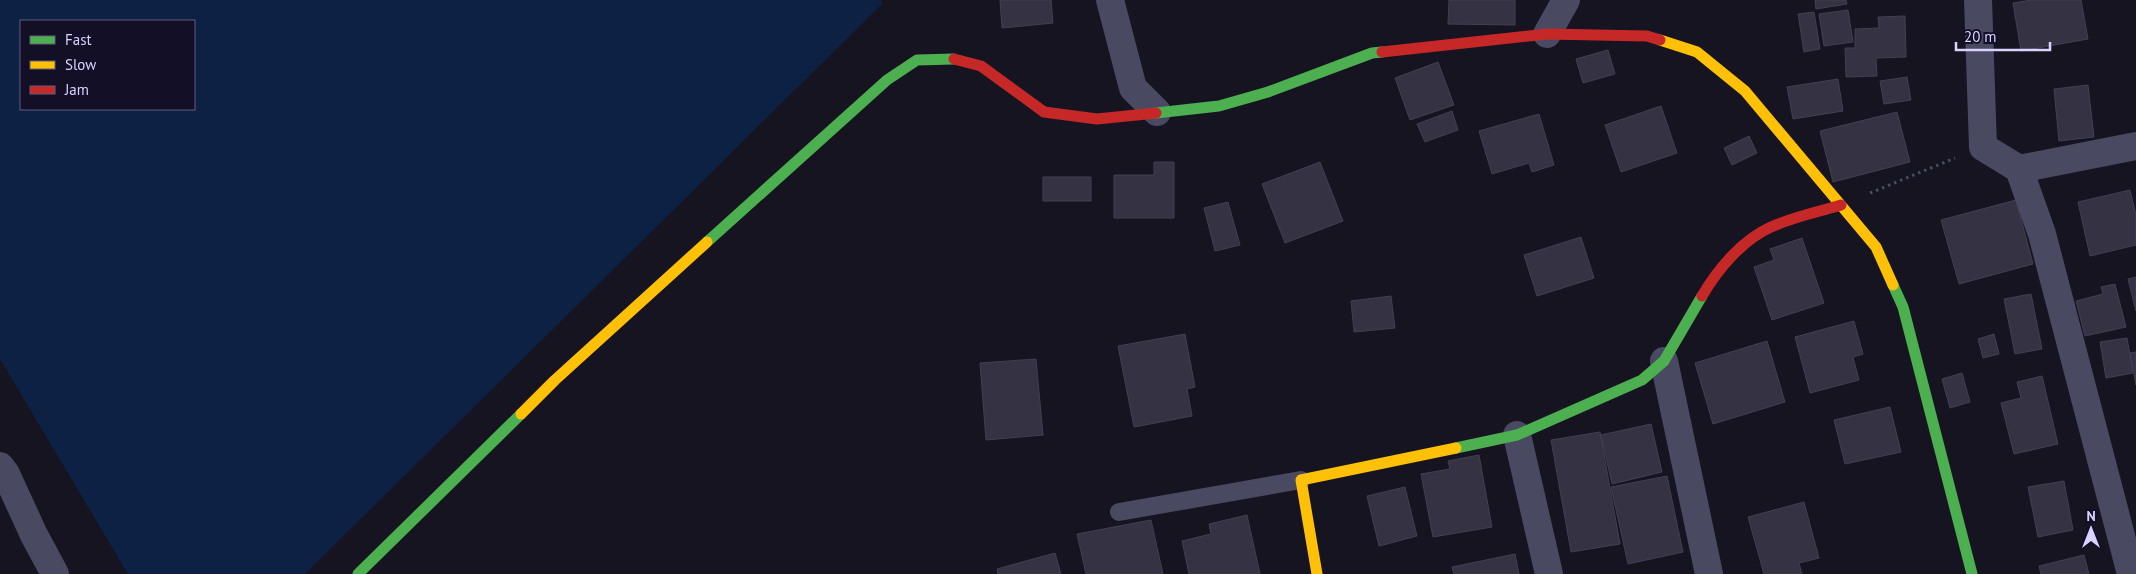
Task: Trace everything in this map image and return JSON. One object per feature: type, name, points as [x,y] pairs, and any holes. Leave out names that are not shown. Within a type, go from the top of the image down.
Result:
[{"type":"street","points":[[1110,0],[1134,88],[1157,112]]},
{"type":"street","points":[[1547,34],[1566,0]]},
{"type":"street","points":[[1978,0],[1983,147],[2019,169],[2042,234],[2131,574]]},
{"type":"street","points":[[358,574],[555,380],[887,80],[917,60],[949,58],[981,66],[1044,112],[1097,119],[1220,106],[1268,92],[1372,54],[1547,34],[1647,36],[1697,52],[1745,91],[1876,247],[1903,307],[1969,573]]},
{"type":"street","points":[[2019,169],[2136,146]]},
{"type":"street","points":[[1317,574],[1301,480],[1517,434],[1642,380],[1664,361],[1709,284],[1737,250],[1771,227],[1841,205]]},
{"type":"street","points":[[1664,361],[1709,574]]},
{"type":"street","points":[[1517,434],[1549,574]]},
{"type":"street","points":[[0,466],[6,474],[55,574]]},
{"type":"lane","points":[[1119,512],[1301,480]]},
{"type":"path","points":[[1841,205],[1983,147]]},
{"type":"water","points":[[0,0],[881,0],[882,4],[305,574],[128,574],[0,359]]},
{"type":"building","points":[[1000,0],[1051,0],[1053,23],[1002,28]]},
{"type":"building","points":[[1449,0],[1515,0],[1515,25],[1448,24]]},
{"type":"building","points":[[1815,0],[1846,0],[1847,4],[1816,9]]},
{"type":"building","points":[[2031,0],[2081,0],[2088,39],[2021,51],[2013,3]]},
{"type":"building","points":[[1848,10],[1853,42],[1824,46],[1819,14]]},
{"type":"building","points":[[1814,12],[1820,49],[1804,52],[1798,14]]},
{"type":"building","points":[[1905,16],[1906,57],[1876,58],[1877,76],[1846,77],[1845,48],[1855,48],[1855,29],[1879,28],[1878,17]]},
{"type":"building","points":[[1608,50],[1615,74],[1583,83],[1576,59]]},
{"type":"building","points":[[1438,62],[1454,105],[1410,120],[1395,78]]},
{"type":"building","points":[[1907,77],[1911,100],[1884,104],[1880,81]]},
{"type":"building","points":[[1838,79],[1843,111],[1793,119],[1787,87]]},
{"type":"building","points":[[2088,85],[2094,137],[2059,141],[2054,89]]},
{"type":"building","points":[[1661,106],[1677,153],[1621,172],[1605,125]]},
{"type":"building","points":[[1452,111],[1458,130],[1425,142],[1417,124]]},
{"type":"building","points":[[1897,112],[1910,162],[1833,182],[1820,131]]},
{"type":"building","points":[[1539,114],[1554,165],[1532,172],[1529,163],[1492,174],[1479,131]]},
{"type":"building","points":[[1749,136],[1757,153],[1732,165],[1724,148]]},
{"type":"building","points":[[1154,162],[1174,162],[1174,218],[1114,218],[1114,175],[1154,175]]},
{"type":"building","points":[[1320,162],[1343,221],[1285,243],[1262,184]]},
{"type":"building","points":[[1043,177],[1091,177],[1091,201],[1043,201]]},
{"type":"building","points":[[2130,190],[2136,215],[2136,245],[2090,256],[2078,202]]},
{"type":"building","points":[[2016,200],[2033,264],[1959,284],[1941,220]]},
{"type":"building","points":[[1228,202],[1240,245],[1215,251],[1204,208]]},
{"type":"building","points":[[1581,237],[1594,278],[1537,296],[1524,255]]},
{"type":"building","points":[[1802,238],[1824,303],[1772,320],[1754,267],[1774,260],[1770,249]]},
{"type":"building","points":[[2136,277],[2136,311],[2128,279]]},
{"type":"building","points":[[2115,284],[2126,327],[2085,336],[2076,301],[2103,294],[2101,287]]},
{"type":"building","points":[[2031,294],[2042,349],[2015,354],[2004,299]]},
{"type":"building","points":[[1391,296],[1395,328],[1354,332],[1351,301]]},
{"type":"building","points":[[1854,321],[1863,354],[1853,357],[1859,380],[1810,393],[1795,337]]},
{"type":"building","points":[[1185,334],[1195,387],[1187,389],[1192,416],[1134,427],[1118,346]]},
{"type":"building","points":[[1994,334],[1999,354],[1983,358],[1978,339]]},
{"type":"building","points":[[2127,338],[2133,373],[2106,378],[2100,342]]},
{"type":"building","points":[[1767,341],[1785,402],[1713,424],[1695,363]]},
{"type":"building","points":[[2136,352],[2136,385],[2130,353]]},
{"type":"building","points":[[1036,359],[1043,435],[986,440],[980,363]]},
{"type":"building","points":[[1962,373],[1970,402],[1950,408],[1942,379]]},
{"type":"building","points":[[2042,376],[2058,444],[2014,454],[2001,403],[2021,398],[2017,382]]},
{"type":"building","points":[[1890,407],[1901,452],[1845,464],[1834,420]]},
{"type":"building","points":[[1651,424],[1662,472],[1612,484],[1601,435]]},
{"type":"building","points":[[1600,432],[1620,544],[1571,552],[1551,440]]},
{"type":"building","points":[[1479,455],[1492,527],[1433,537],[1421,474],[1450,469],[1448,461]]},
{"type":"building","points":[[1667,476],[1683,552],[1628,564],[1611,487]]},
{"type":"building","points":[[2064,481],[2073,530],[2038,537],[2028,487]]},
{"type":"building","points":[[1405,487],[1417,536],[1379,546],[1367,496]]},
{"type":"building","points":[[1804,502],[1819,558],[1799,563],[1802,574],[1764,574],[1748,517]]},
{"type":"building","points":[[1247,515],[1260,574],[1189,574],[1182,541],[1211,534],[1209,524]]},
{"type":"building","points":[[1151,520],[1163,574],[1086,574],[1077,534]]},
{"type":"building","points":[[1055,553],[1061,574],[998,574],[997,569]]},
{"type":"building","points":[[1515,554],[1519,574],[1454,574],[1452,567]]},
{"type":"building","points":[[2084,555],[2089,574],[2041,574],[2039,566]]},
{"type":"traffic: fast","points":[[1156,113],[1219,106],[1268,92],[1372,53],[1382,52]]},
{"type":"traffic: fast","points":[[707,242],[887,80],[917,60],[954,59]]},
{"type":"traffic: fast","points":[[1893,285],[1903,307],[1972,574]]},
{"type":"traffic: fast","points":[[1456,448],[1517,435],[1642,380],[1664,361],[1702,296]]},
{"type":"traffic: fast","points":[[358,574],[521,414]]},
{"type":"traffic: slow","points":[[1660,40],[1697,52],[1745,91],[1876,247],[1893,285]]},
{"type":"traffic: slow","points":[[521,414],[555,380],[707,242]]},
{"type":"traffic: slow","points":[[1317,574],[1301,480],[1456,448]]},
{"type":"traffic: jam","points":[[1382,52],[1547,34],[1647,36],[1660,40]]},
{"type":"traffic: jam","points":[[954,59],[981,66],[1044,112],[1097,119],[1156,113]]},
{"type":"traffic: jam","points":[[1702,296],[1723,266],[1750,239],[1788,220],[1841,205]]}]
